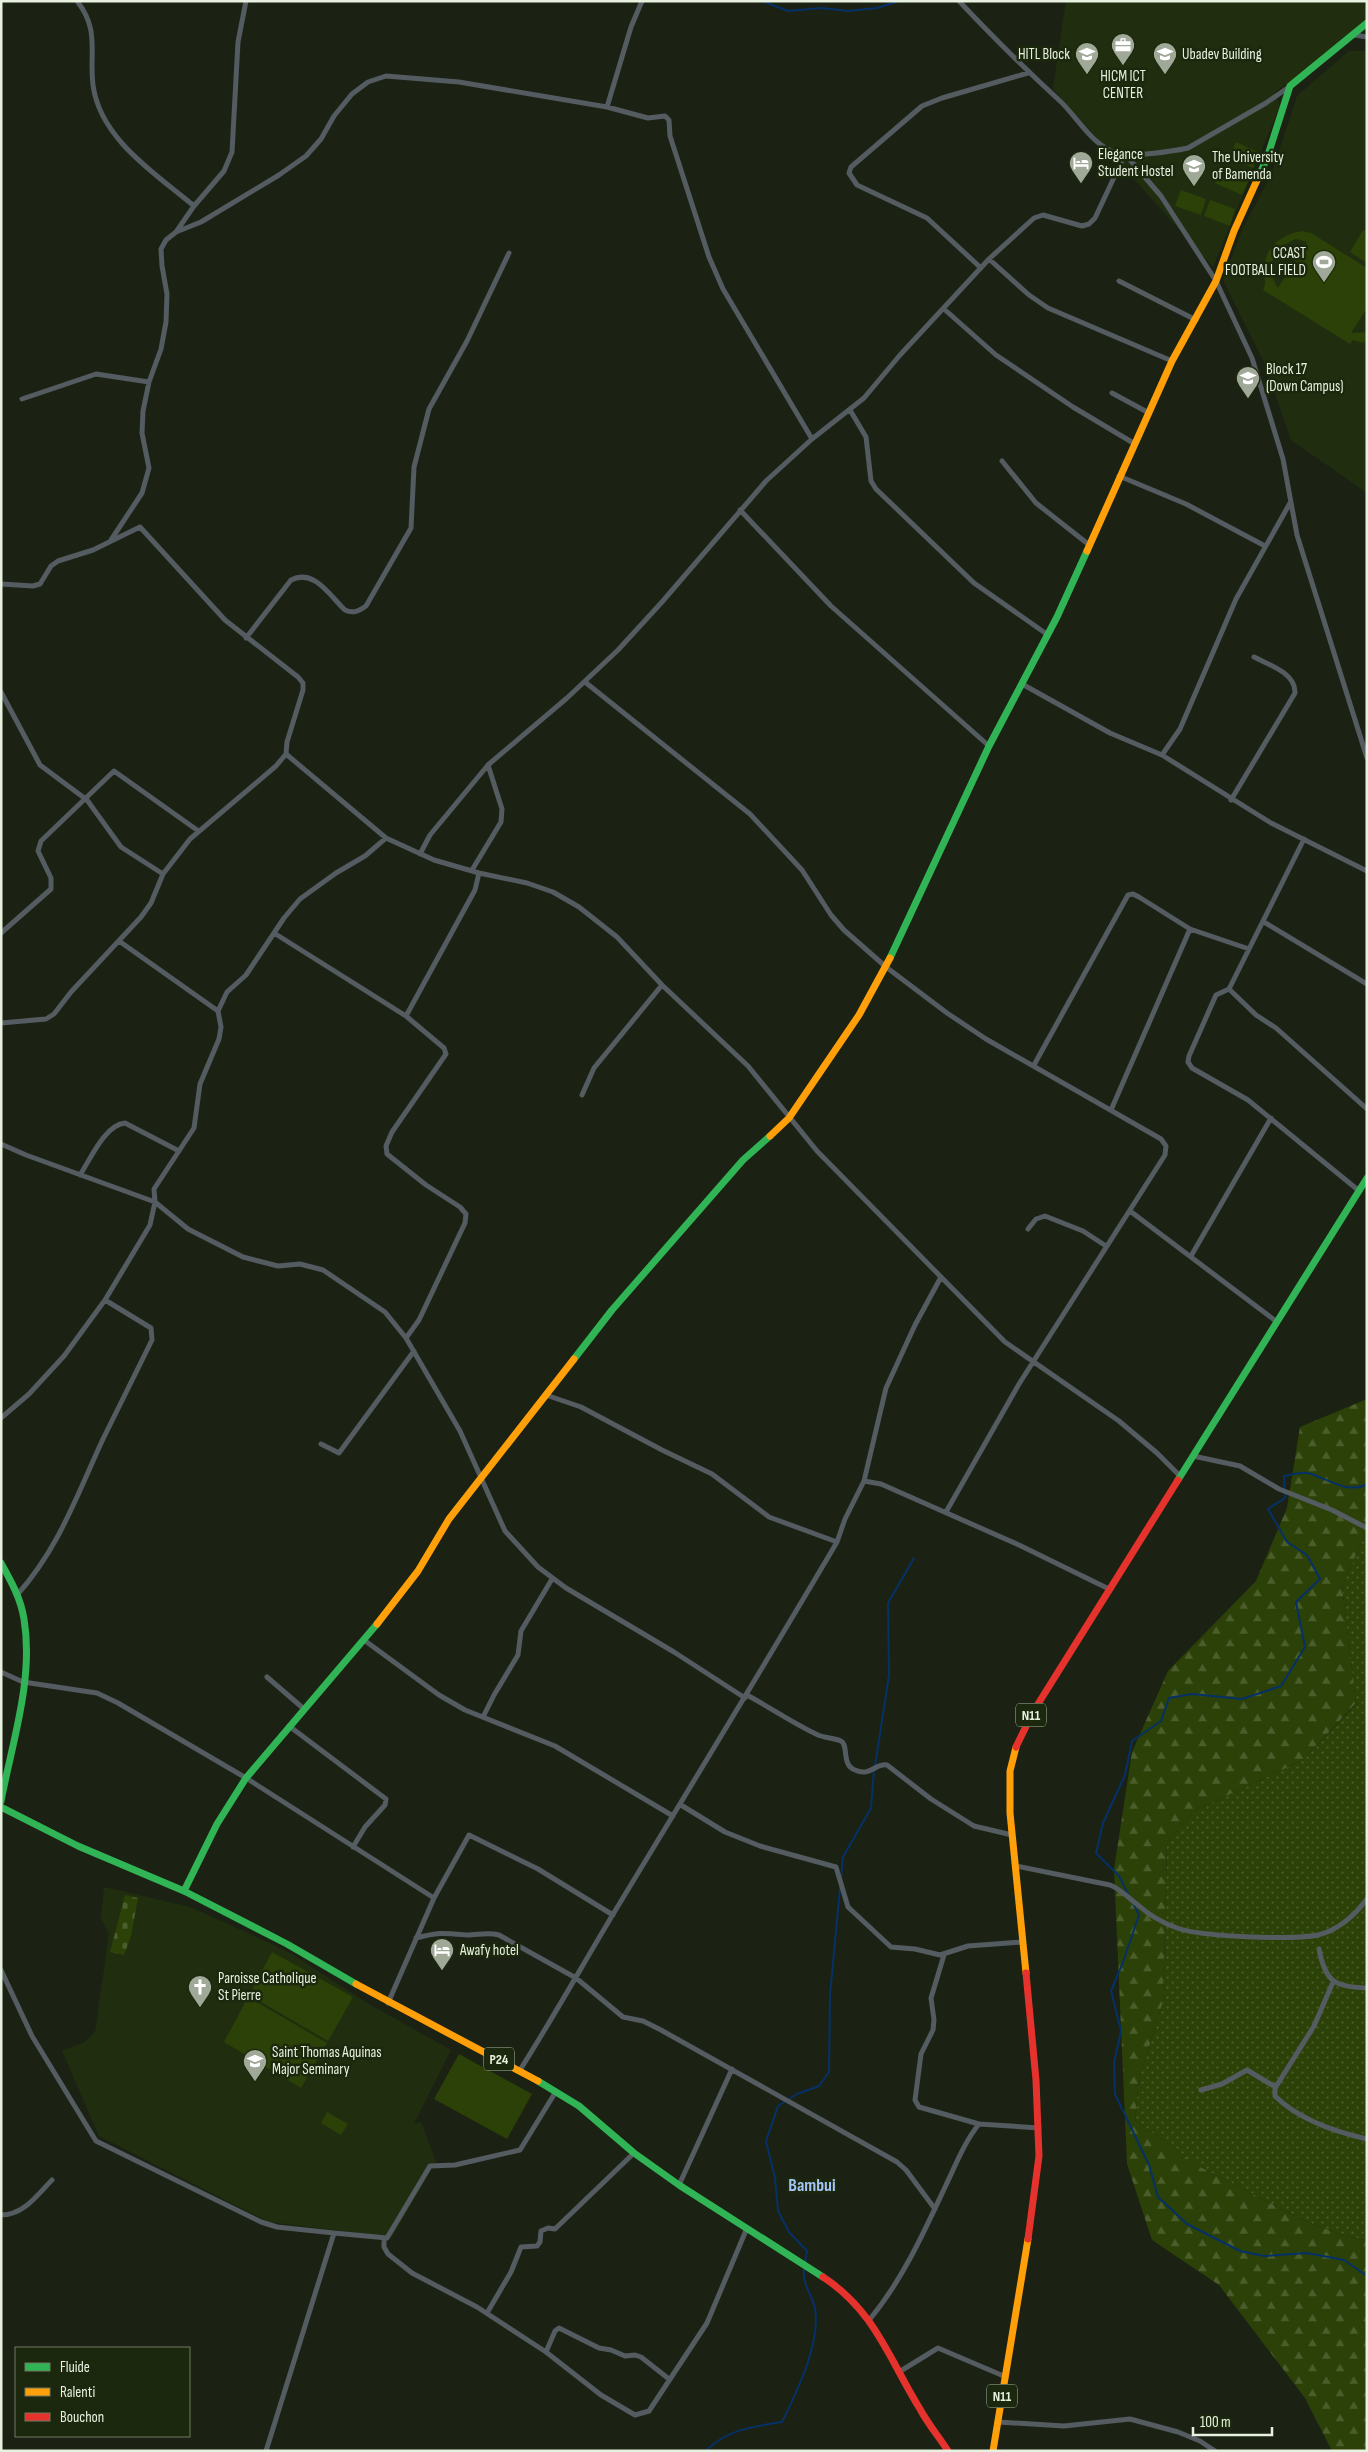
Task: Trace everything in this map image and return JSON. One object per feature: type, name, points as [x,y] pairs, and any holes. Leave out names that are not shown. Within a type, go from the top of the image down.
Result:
[{"type":"main road","points":[[184,1891],[217,1824],[246,1778],[364,1640],[418,1571],[449,1519],[482,1475],[647,1268],[743,1160],[789,1118],[859,1015],[886,968],[989,746],[1048,634],[1172,362],[1216,281],[1234,231],[1267,158],[1290,86],[1367,24]]},
{"type":"main road","name":"N11","points":[[994,2451],[1034,2207],[1039,2156],[1039,2128],[1008,1781],[1012,1754],[1033,1712],[1109,1588],[1194,1456],[1367,1178]]},
{"type":"main road","points":[[1,1563],[3,1572],[17,1595],[25,1627],[23,1682],[1,1801]]},
{"type":"main road","name":"P24","points":[[1,1807],[78,1846],[184,1891],[287,1944],[388,2002],[520,2070],[579,2106],[634,2153],[679,2185],[837,2286],[870,2319],[920,2410],[948,2451]]},
{"type":"street","points":[[77,1],[90,22],[94,86],[99,106],[111,129],[126,148],[194,206]]},
{"type":"street","points":[[110,542],[146,484],[149,468],[142,433],[143,411],[148,382],[161,349],[166,322],[167,294],[161,249],[166,240],[176,232],[194,206],[224,172],[232,152],[238,42],[246,1]]},
{"type":"street","points":[[607,106],[631,26],[642,1]]},
{"type":"street","points":[[960,1],[1028,73],[1060,102],[1099,142],[1116,153],[1175,151],[1188,148],[1266,104],[1290,86]]},
{"type":"street","points":[[1354,35],[1367,37]]},
{"type":"street","points":[[981,268],[927,218],[857,185],[849,173],[851,167],[922,106],[942,98],[1028,73]]},
{"type":"street","points":[[176,232],[202,222],[279,176],[306,156],[321,139],[334,116],[352,94],[368,82],[386,76],[459,82],[607,106],[648,118],[664,116],[669,120],[670,136],[709,257],[723,289],[812,439]]},
{"type":"street","points":[[420,854],[430,835],[488,765],[585,682],[662,602],[766,480],[812,439],[864,398],[900,355],[990,259],[1034,218],[1043,215],[1082,226],[1095,218],[1125,154]]},
{"type":"street","points":[[1125,154],[1161,196],[1216,281],[1252,358],[1283,459],[1297,535],[1367,758]]},
{"type":"street","points":[[246,638],[292,580],[299,576],[313,579],[344,610],[350,613],[359,611],[366,606],[411,528],[414,467],[429,408],[466,341],[508,253]]},
{"type":"street","points":[[990,259],[1029,295],[1048,308],[1172,362]]},
{"type":"street","points":[[1119,281],[1196,320]]},
{"type":"street","points":[[944,309],[996,355],[1073,407],[1134,444]]},
{"type":"street","points":[[22,398],[96,374],[148,382]]},
{"type":"street","points":[[1112,393],[1149,413]]},
{"type":"street","points":[[850,410],[866,437],[871,481],[876,489],[974,583],[1048,634]]},
{"type":"street","points":[[1002,461],[1036,503],[1088,544]]},
{"type":"street","points":[[1119,476],[1186,504],[1264,546]]},
{"type":"street","points":[[1162,755],[1180,729],[1224,625],[1264,546],[1290,503]]},
{"type":"street","points":[[740,510],[831,606],[989,746]]},
{"type":"street","points":[[1,584],[33,586],[40,584],[51,566],[58,561],[82,555],[137,527],[144,529],[224,620],[303,683],[303,690],[287,742],[286,754],[216,818],[197,830],[164,874],[146,910],[71,992],[54,1014],[46,1019],[1,1023]]},
{"type":"street","points":[[1232,800],[1295,693],[1296,685],[1290,677],[1254,657]]},
{"type":"street","points":[[585,682],[750,814],[802,870],[831,915],[844,930],[886,968],[986,1039],[1161,1139],[1166,1146],[1165,1155],[1033,1362],[946,1512]]},
{"type":"street","points":[[1022,684],[1110,733],[1162,755],[1271,824],[1367,871]]},
{"type":"street","points":[[1,692],[40,765],[87,800],[121,847],[164,874]]},
{"type":"street","points":[[286,754],[386,838],[420,854],[478,873],[536,886],[553,892],[579,907],[617,937],[662,984],[748,1066],[817,1151],[1005,1342],[1119,1421],[1157,1452],[1180,1476]]},
{"type":"street","points":[[472,870],[501,822],[502,809],[488,765]]},
{"type":"street","points":[[1,933],[52,889],[51,878],[38,851],[38,846],[87,800],[114,771],[118,772],[197,830]]},
{"type":"street","points":[[1,1418],[29,1394],[64,1356],[105,1300],[150,1225],[155,1202],[154,1189],[194,1128],[200,1084],[219,1039],[221,1027],[218,1011],[227,992],[246,975],[290,908],[336,873],[364,856],[386,838]]},
{"type":"street","points":[[1304,839],[1229,989],[1216,995],[1188,1062],[1192,1068],[1239,1095],[1271,1118],[1358,1190]]},
{"type":"street","points":[[406,1016],[475,890],[478,873]]},
{"type":"street","points":[[1034,1065],[1128,895],[1133,894],[1139,897],[1190,929],[1249,949]]},
{"type":"street","points":[[1264,922],[1367,984]]},
{"type":"street","points":[[1111,1110],[1190,929]]},
{"type":"street","points":[[274,933],[406,1016],[444,1048],[446,1054],[392,1132],[386,1146],[387,1154],[426,1185],[460,1207],[466,1214],[465,1223],[428,1302],[406,1338]]},
{"type":"street","points":[[119,941],[218,1011]]},
{"type":"street","points":[[582,1095],[594,1068],[662,984]]},
{"type":"street","points":[[1229,989],[1250,1010],[1296,1045],[1367,1109]]},
{"type":"street","points":[[1191,1256],[1271,1118]]},
{"type":"street","points":[[80,1175],[110,1129],[125,1122],[179,1151]]},
{"type":"street","points":[[1,1144],[155,1202],[188,1230],[243,1257],[278,1266],[300,1264],[323,1270],[385,1312],[414,1350],[460,1431],[482,1475],[491,1504],[505,1531],[552,1579],[746,1697],[810,1731],[841,1742],[845,1748],[846,1760],[852,1770],[862,1773],[871,1772],[880,1765],[887,1765],[931,1799],[974,1826],[1012,1835]]},
{"type":"street","points":[[1130,1211],[1277,1323]]},
{"type":"street","points":[[1028,1229],[1036,1219],[1045,1216],[1083,1231],[1106,1246]]},
{"type":"street","points":[[520,2070],[746,1697],[837,1542],[845,1519],[864,1482],[886,1388],[915,1325],[941,1277]]},
{"type":"street","points":[[17,1595],[42,1564],[68,1520],[103,1440],[152,1340],[150,1328],[105,1300]]},
{"type":"street","points":[[321,1444],[339,1453],[414,1350]]},
{"type":"street","points":[[546,1395],[589,1410],[662,1450],[712,1474],[769,1517],[837,1542]]},
{"type":"street","points":[[1194,1456],[1240,1466],[1279,1489],[1332,1510],[1367,1528]]},
{"type":"street","points":[[864,1482],[881,1484],[946,1512],[1109,1588]]},
{"type":"street","points":[[483,1717],[518,1655],[521,1631],[552,1579]]},
{"type":"street","points":[[364,1640],[440,1696],[483,1717],[554,1746],[673,1816]]},
{"type":"street","points":[[1,1672],[23,1682],[97,1693],[246,1778],[434,1898]]},
{"type":"street","points":[[267,1677],[304,1709]]},
{"type":"street","points":[[289,1726],[386,1799],[386,1805],[365,1827],[353,1847]]},
{"type":"street","points":[[681,1805],[725,1832],[760,1846],[834,1867],[848,1907],[891,1947],[944,1955],[968,1946],[1023,1942]]},
{"type":"street","points":[[388,2002],[434,1898],[467,1837],[472,1835],[538,1869],[613,1915]]},
{"type":"street","points":[[1016,1866],[1110,1885],[1118,1888],[1154,1917],[1178,1929],[1208,1934],[1264,1937],[1318,1935],[1346,1922],[1367,1899]]},
{"type":"street","points":[[416,1938],[441,1932],[469,1935],[499,1934],[576,1978],[623,2016],[655,2027],[897,2162],[906,2170],[935,2209]]},
{"type":"street","points":[[1319,1949],[1322,1966],[1333,1982],[1350,1988],[1366,1988]]},
{"type":"street","points":[[944,1955],[931,1998],[934,2020],[933,2030],[921,2054],[914,2100],[920,2107],[979,2124],[1039,2128]]},
{"type":"street","points":[[1,1970],[32,2036],[96,2141],[261,2222],[277,2226],[384,2239],[391,2234],[430,2166],[455,2165],[520,2150],[555,2093]]},
{"type":"street","points":[[1333,1982],[1301,2049],[1275,2086],[1275,2096],[1324,2126],[1367,2139]]},
{"type":"street","points":[[679,2185],[732,2069]]},
{"type":"street","points":[[1201,2090],[1222,2084],[1247,2070],[1275,2086]]},
{"type":"street","points":[[870,2319],[886,2300],[910,2260],[964,2148],[979,2124]]},
{"type":"street","points":[[487,2314],[511,2272],[521,2247],[537,2246],[541,2231],[548,2228],[555,2229],[634,2153]]},
{"type":"street","points":[[1,2215],[16,2213],[26,2207],[52,2180]]},
{"type":"street","points":[[384,2239],[384,2247],[388,2254],[412,2273],[487,2314],[546,2352],[585,2384],[635,2415],[649,2411],[706,2323],[747,2228]]},
{"type":"street","points":[[266,2451],[334,2233]]},
{"type":"street","points":[[546,2352],[555,2331],[559,2328],[599,2348],[611,2350],[624,2356],[635,2355],[641,2357],[669,2379]]},
{"type":"street","points":[[899,2372],[938,2348],[1006,2376]]},
{"type":"street","points":[[998,2422],[1064,2426],[1130,2419],[1178,2432],[1200,2441],[1215,2451]]},
{"type":"shaded area","name":"The University of Bamenda","points":[[1066,1],[1367,1],[1367,23],[1333,53],[1275,92],[1280,106],[1213,267],[1053,89]]},
{"type":"shaded area","points":[[1349,51],[1367,51],[1367,493],[1291,440],[1264,362],[1223,280],[1242,230],[1272,173],[1297,96]]},
{"type":"shaded area","name":"Saint Thomas Aquinas Major Seminary","points":[[104,1887],[190,1907],[263,1940],[292,1954],[367,2003],[451,2050],[414,2124],[421,2122],[436,2162],[392,2237],[269,2222],[99,2136],[62,2051],[85,2042],[95,2032],[109,1934],[101,1919]]},
{"type":"green space","points":[[1236,142],[1260,153],[1253,168],[1229,157]]},
{"type":"green space","points":[[1221,168],[1249,180],[1242,195],[1215,183]]},
{"type":"green space","points":[[1181,190],[1206,199],[1201,215],[1175,206]]},
{"type":"green space","points":[[1210,200],[1235,209],[1230,226],[1204,216]]},
{"type":"green space","points":[[1363,230],[1367,232],[1367,263],[1350,252]]},
{"type":"green space","name":"CCAST FOOTBALL FIELD","points":[[1302,231],[1311,233],[1367,268],[1367,308],[1351,333],[1367,332],[1367,341],[1363,343],[1353,340],[1350,344],[1263,290],[1265,263],[1270,249],[1280,239]],"holes":[[[1296,239],[1307,242],[1278,288],[1271,273],[1273,259],[1282,247],[1288,243]]]},
{"type":"green space","points":[[1367,1399],[1367,1530],[1342,1586],[1356,1703],[1303,1760],[1196,1810],[1167,1842],[1163,2002],[1139,2079],[1135,2120],[1200,2167],[1307,2222],[1345,2236],[1367,2240],[1367,2451],[1332,2451],[1305,2398],[1219,2285],[1152,2240],[1127,2164],[1114,1869],[1132,1752],[1168,1671],[1256,1581],[1287,1508],[1300,1427]]},
{"type":"green space","points":[[1367,1530],[1367,2240],[1345,2236],[1307,2222],[1200,2167],[1135,2120],[1139,2079],[1163,2002],[1167,1842],[1196,1810],[1303,1760],[1356,1704],[1342,1586]]},
{"type":"green space","points":[[125,1895],[138,1898],[131,1936],[124,1955],[110,1952]]},
{"type":"green space","points":[[272,1952],[353,1997],[328,2041],[249,1995]]},
{"type":"green space","points":[[248,1997],[327,2043],[301,2088],[224,2042]]},
{"type":"green space","points":[[459,2054],[532,2094],[507,2139],[434,2099]]},
{"type":"green space","points":[[327,2112],[348,2124],[341,2135],[321,2123]]},
{"type":"waterway","points":[[762,1],[788,11],[821,8],[848,11],[877,8],[899,1]]},
{"type":"waterway","points":[[1128,1894],[1119,1876],[1096,1853],[1103,1823],[1125,1775],[1132,1741],[1161,1721],[1169,1698],[1192,1694],[1242,1699],[1281,1686],[1305,1647],[1296,1602],[1320,1579],[1307,1555],[1287,1542],[1268,1509],[1285,1498],[1284,1476],[1308,1473],[1337,1485],[1352,1488],[1367,1484]]},
{"type":"waterway","points":[[875,1766],[889,1675],[888,1603],[914,1558]]},
{"type":"waterway","points":[[841,1878],[843,1857],[871,1808],[874,1770]]},
{"type":"waterway","points":[[805,2263],[807,2251],[789,2232],[778,2211],[775,2178],[766,2141],[778,2106],[797,2094],[819,2086],[829,2072],[830,1995],[840,1888]]},
{"type":"waterway","points":[[1133,1903],[1139,1915],[1111,1991],[1121,2031],[1114,2063],[1115,2094],[1149,2165],[1158,2197],[1187,2224],[1240,2251],[1264,2256],[1307,2253],[1344,2260],[1367,2276]]},
{"type":"waterway","points":[[706,2451],[722,2438],[741,2430],[782,2422],[806,2366],[814,2336],[815,2308],[806,2284],[804,2268]]},
{"type":"traffic: fast","points":[[1258,178],[1267,158],[1290,86],[1367,23]]},
{"type":"traffic: fast","points":[[890,958],[989,746],[1057,617],[1087,551]]},
{"type":"traffic: fast","points":[[574,1359],[612,1310],[743,1160],[770,1136]]},
{"type":"traffic: fast","points":[[1178,1480],[1367,1178]]},
{"type":"traffic: fast","points":[[1,1563],[21,1604],[26,1642],[24,1688],[1,1801]]},
{"type":"traffic: fast","points":[[184,1891],[217,1824],[246,1778],[377,1624]]},
{"type":"traffic: fast","points":[[1,1807],[78,1846],[184,1891],[287,1944],[356,1984]]},
{"type":"traffic: fast","points":[[538,2081],[579,2106],[634,2153],[679,2185],[823,2277]]},
{"type":"traffic: slow","points":[[1087,551],[1172,361],[1216,281],[1234,231],[1258,178]]},
{"type":"traffic: slow","points":[[770,1136],[789,1118],[859,1015],[890,958]]},
{"type":"traffic: slow","points":[[377,1624],[418,1571],[449,1519],[574,1359]]},
{"type":"traffic: slow","points":[[1016,1747],[1010,1771],[1010,1813],[1026,1973]]},
{"type":"traffic: slow","points":[[356,1984],[538,2081]]},
{"type":"traffic: slow","points":[[993,2451],[1028,2239]]},
{"type":"traffic: jam","points":[[1016,1747],[1033,1712],[1178,1480]]},
{"type":"traffic: jam","points":[[1026,1973],[1036,2080],[1039,2156],[1028,2239]]},
{"type":"traffic: jam","points":[[823,2277],[841,2290],[868,2321],[923,2415],[948,2451]]},
{"type":"place","name":"HICM ICT CENTER","points":[[1123,66]]},
{"type":"place","name":"HITL Block","points":[[1087,75]]},
{"type":"place","name":"Ubadev Building","points":[[1165,75]]},
{"type":"place","name":"Elegance Student Hostel","points":[[1081,184]]},
{"type":"place","name":"The University of Bamenda","points":[[1194,187]]},
{"type":"place","name":"CCAST FOOTBALL FIELD","points":[[1324,283]]},
{"type":"place","name":"Block 17 (Down Campus)","points":[[1248,399]]},
{"type":"place","name":"Awafy hotel","points":[[442,1971]]},
{"type":"place","name":"Paroisse Catholique St Pierre","points":[[200,2008]]},
{"type":"place","name":"Saint Thomas Aquinas Major Seminary","points":[[255,2082]]},
{"type":"district","name":"Bambui","points":[[812,2185]]}]
